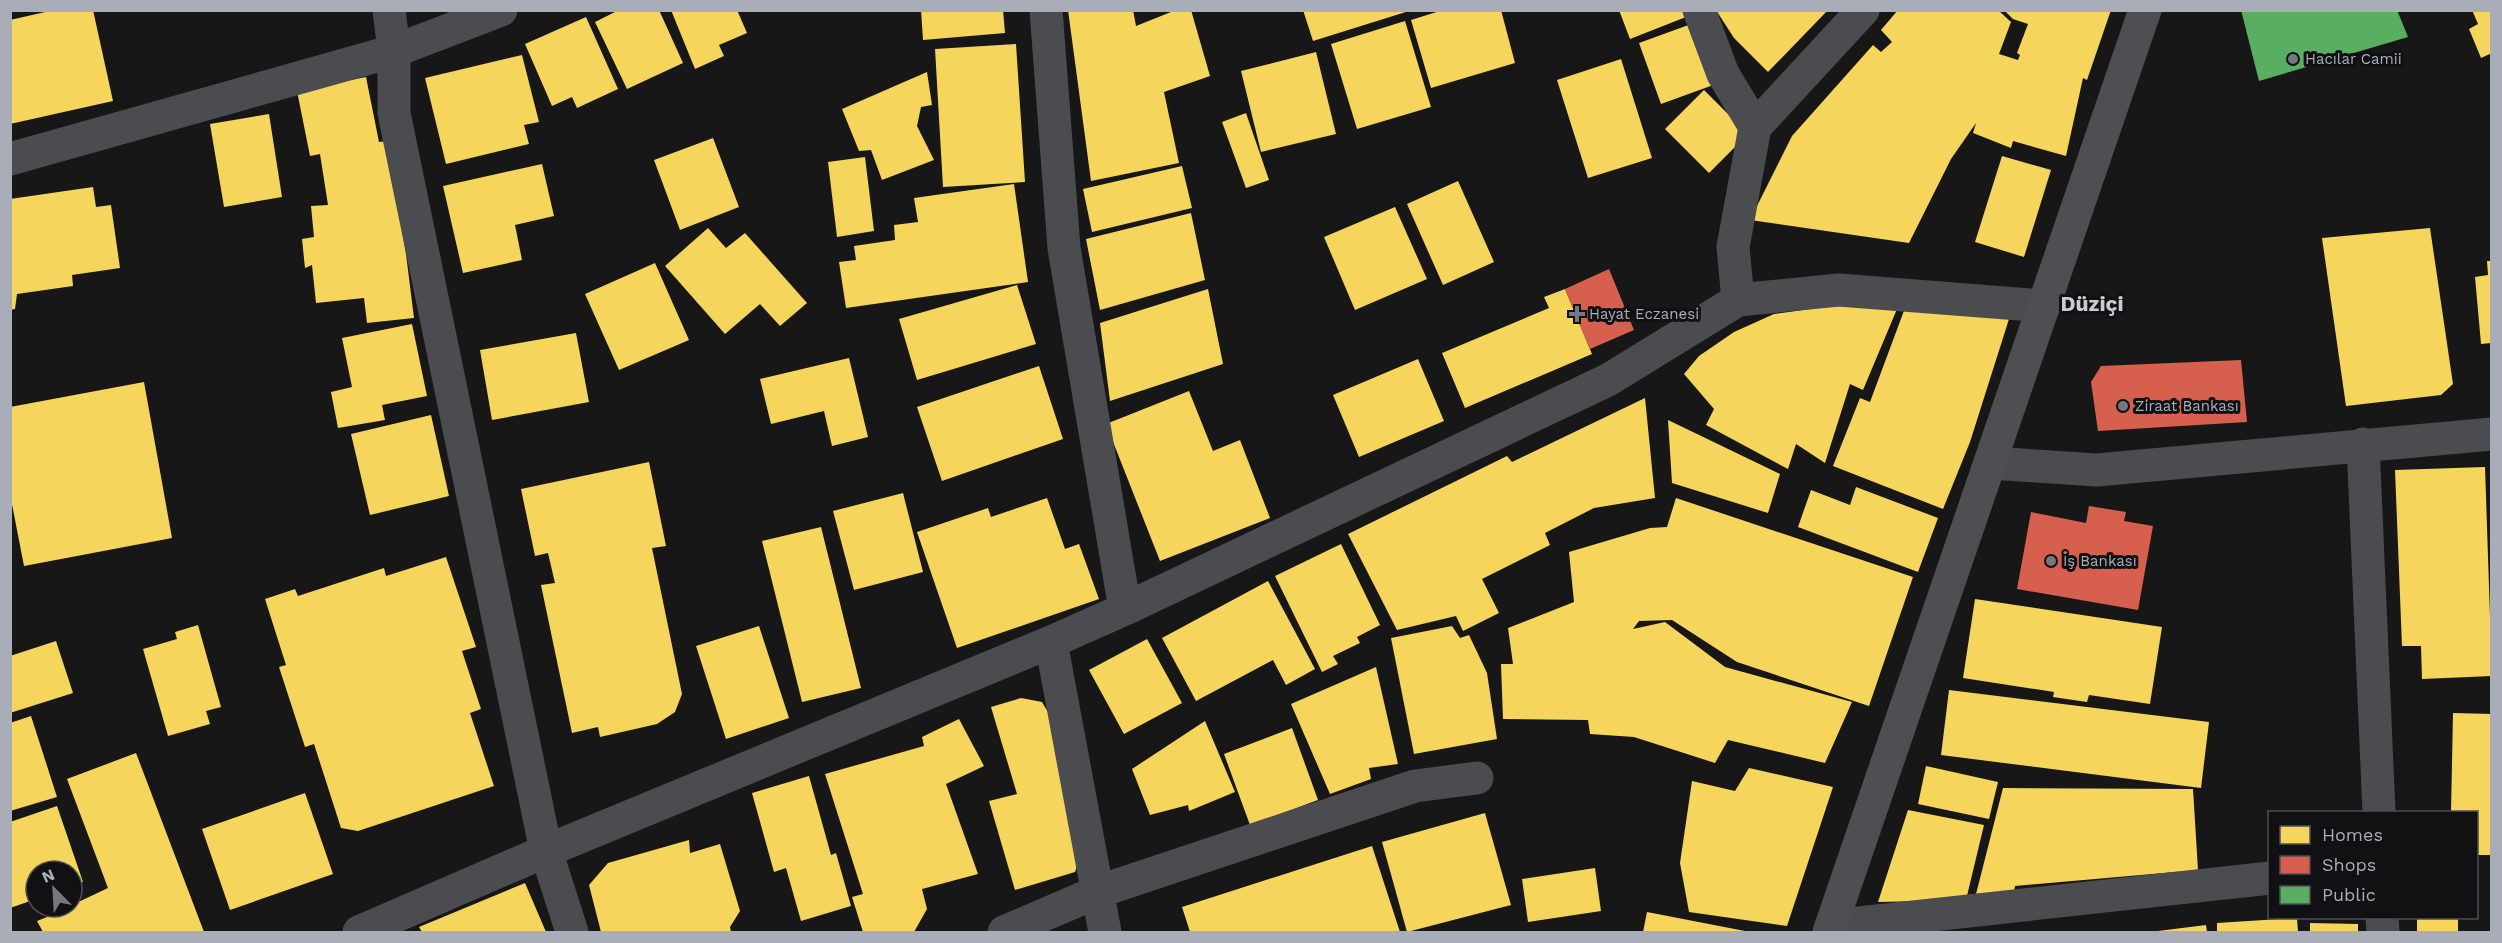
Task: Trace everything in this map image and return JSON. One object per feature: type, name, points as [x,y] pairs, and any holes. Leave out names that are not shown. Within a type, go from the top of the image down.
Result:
[{"type":"main road","points":[[1830,929],[2145,10]]},
{"type":"street","points":[[389,10],[394,51],[394,112],[546,851],[572,933]]},
{"type":"street","points":[[10,159],[394,51],[501,10]]},
{"type":"street","points":[[1046,10],[1064,248],[1125,609]]},
{"type":"street","points":[[1699,10],[1723,74],[1755,127]]},
{"type":"street","points":[[1738,300],[1733,247],[1755,127],[1863,10]]},
{"type":"street","points":[[358,933],[546,851],[1051,642],[1125,609],[1608,380],[1738,300],[1839,290],[2044,306]]},
{"type":"street","points":[[1991,463],[2097,470],[2492,434]]},
{"type":"street","points":[[2363,444],[2379,811]]},
{"type":"street","points":[[1051,642],[1105,933]]},
{"type":"street","points":[[1004,933],[1097,892],[1415,786],[1477,778]]},
{"type":"street","points":[[1830,929],[2268,878]]},
{"type":"building: Homes","points":[[54,10],[93,10],[113,101],[10,124],[10,20]]},
{"type":"building: Homes","points":[[619,10],[659,10],[683,63],[627,89],[595,22]]},
{"type":"building: Homes","points":[[671,10],[737,10],[747,33],[719,45],[724,56],[695,69]]},
{"type":"building: Homes","points":[[921,10],[1003,10],[1005,33],[923,40]]},
{"type":"building: Homes","points":[[1068,10],[1133,10],[1136,26],[1176,10],[1191,10],[1210,76],[1164,92],[1179,163],[1091,181]]},
{"type":"building: Homes","points":[[1303,10],[1409,10],[1409,11],[1313,41]]},
{"type":"building: Homes","points":[[1443,10],[1501,10],[1515,63],[1431,88],[1411,20]]},
{"type":"building: Homes","points":[[1619,10],[1684,10],[1686,17],[1630,39]]},
{"type":"building: Homes","points":[[1716,10],[1828,10],[1768,72],[1734,38]]},
{"type":"building: Homes","points":[[1898,10],[1998,10],[2011,22],[1999,54],[2018,60],[2020,55],[2017,53],[2028,24],[2013,19],[2004,10],[2111,10],[2087,80],[2083,78],[2066,156],[2013,141],[2011,148],[1973,133],[1976,123],[1951,159],[1909,243],[1750,220],[1792,136],[1873,45],[1881,52],[1892,42],[1881,30]]},
{"type":"building: Homes","points":[[2472,10],[2492,10],[2492,53],[2481,58],[2469,29],[2478,24]]},
{"type":"building: Homes","points":[[586,17],[618,89],[577,108],[572,97],[552,106],[525,44]]},
{"type":"building: Homes","points":[[1405,21],[1431,107],[1357,129],[1331,44]]},
{"type":"building: Homes","points":[[1694,23],[1716,84],[1661,104],[1639,43]]},
{"type":"building: Homes","points":[[1016,44],[1025,182],[943,187],[935,49]]},
{"type":"building: Homes","points":[[1316,52],[1336,134],[1261,152],[1241,71]]},
{"type":"building: Homes","points":[[522,55],[539,122],[524,125],[529,144],[446,164],[425,78]]},
{"type":"building: Homes","points":[[1621,59],[1652,158],[1588,178],[1557,80]]},
{"type":"building: Homes","points":[[927,72],[932,105],[921,107],[917,126],[934,160],[882,180],[871,150],[859,151],[842,109]]},
{"type":"building: Homes","points":[[366,77],[379,142],[387,141],[414,318],[367,323],[364,298],[316,303],[312,265],[305,268],[302,239],[314,237],[311,206],[328,205],[320,154],[310,156],[297,91]]},
{"type":"building: Homes","points":[[1704,90],[1748,134],[1709,173],[1665,129]]},
{"type":"building: Homes","points":[[1246,113],[1269,180],[1246,188],[1222,122]]},
{"type":"building: Homes","points":[[269,114],[282,197],[224,207],[210,124]]},
{"type":"building: Homes","points":[[713,138],[739,207],[680,230],[654,160]]},
{"type":"building: Homes","points":[[2002,156],[2051,170],[2024,257],[1975,242]]},
{"type":"building: Homes","points":[[865,157],[874,231],[837,237],[828,162]]},
{"type":"building: Homes","points":[[542,164],[554,216],[515,225],[522,260],[463,273],[443,186]]},
{"type":"building: Homes","points":[[1182,166],[1192,208],[1092,232],[1083,189]]},
{"type":"building: Homes","points":[[1458,181],[1494,262],[1443,285],[1407,204]]},
{"type":"building: Homes","points":[[1014,184],[1028,282],[846,308],[839,262],[856,260],[854,246],[895,240],[894,225],[918,222],[914,198]]},
{"type":"building: Homes","points":[[93,187],[96,207],[111,205],[120,268],[72,275],[73,286],[17,294],[15,309],[10,310],[10,199]]},
{"type":"building: Homes","points":[[1395,207],[1427,279],[1355,310],[1324,237]]},
{"type":"building: Homes","points":[[1191,213],[1205,280],[1100,310],[1086,239]]},
{"type":"building: Homes","points":[[708,228],[726,248],[745,233],[807,303],[780,326],[760,304],[725,334],[665,266]]},
{"type":"building: Homes","points":[[2430,228],[2453,384],[2441,395],[2346,406],[2322,238]]},
{"type":"building: Homes","points":[[2487,261],[2492,261],[2492,343],[2481,344],[2475,277],[2488,275]]},
{"type":"building: Homes","points":[[655,263],[689,340],[619,370],[585,294]]},
{"type":"building: Homes","points":[[1017,285],[1036,344],[917,380],[899,319]]},
{"type":"building: Homes","points":[[1208,289],[1223,364],[1110,401],[1100,323]]},
{"type":"building: Homes","points":[[1565,289],[1592,354],[1465,408],[1442,353],[1549,308],[1544,297]]},
{"type":"building: Homes","points":[[1854,303],[1897,309],[1863,390],[1850,384],[1825,463],[1796,444],[1788,469],[1706,425],[1714,409],[1684,374],[1699,356],[1734,332],[1774,314]]},
{"type":"building: Homes","points":[[1905,308],[2009,319],[1970,442],[1943,509],[1833,466],[1860,398],[1870,402]]},
{"type":"building: Homes","points":[[412,324],[427,396],[382,405],[385,420],[338,428],[331,392],[352,387],[342,338]]},
{"type":"building: Homes","points":[[576,333],[589,402],[492,420],[480,350]]},
{"type":"building: Homes","points":[[849,358],[868,437],[832,446],[824,411],[771,424],[760,379]]},
{"type":"building: Homes","points":[[1418,359],[1444,421],[1359,457],[1333,395]]},
{"type":"building: Homes","points":[[1039,366],[1063,439],[942,481],[917,407]]},
{"type":"building: Homes","points":[[144,382],[172,538],[24,566],[10,494],[10,407]]},
{"type":"building: Homes","points":[[1189,391],[1213,451],[1240,440],[1270,518],[1160,561],[1106,424]]},
{"type":"building: Homes","points":[[1645,398],[1655,498],[1594,508],[1545,533],[1550,545],[1482,579],[1499,613],[1463,631],[1456,616],[1397,630],[1348,534],[1507,456],[1512,462]]},
{"type":"building: Homes","points":[[431,415],[449,496],[370,515],[351,434]]},
{"type":"building: Homes","points":[[1668,420],[1780,474],[1768,513],[1672,483]]},
{"type":"building: Homes","points":[[649,462],[666,546],[652,548],[682,694],[675,712],[657,724],[600,737],[598,727],[572,733],[541,585],[555,583],[548,553],[535,556],[521,489]]},
{"type":"building: Homes","points":[[2485,467],[2492,676],[2422,679],[2421,646],[2402,646],[2395,470]]},
{"type":"building: Homes","points":[[1856,487],[1938,518],[1918,572],[1798,527],[1811,490],[1850,505]]},
{"type":"building: Homes","points":[[903,493],[923,572],[854,590],[833,511]]},
{"type":"building: Homes","points":[[1047,498],[1065,549],[1079,544],[1099,599],[957,648],[917,532],[988,508],[991,517]]},
{"type":"building: Homes","points":[[1676,498],[1913,577],[1869,706],[1737,662],[1672,620],[1639,621],[1633,629],[1665,622],[1725,667],[1852,702],[1825,763],[1728,740],[1715,763],[1634,737],[1590,734],[1588,720],[1503,719],[1501,664],[1513,664],[1508,628],[1574,602],[1569,552],[1650,528],[1667,527]]},
{"type":"building: Homes","points":[[821,527],[861,688],[802,702],[762,541]]},
{"type":"building: Homes","points":[[1341,544],[1380,625],[1357,637],[1360,643],[1333,656],[1338,664],[1322,672],[1275,576]]},
{"type":"building: Homes","points":[[446,557],[476,647],[462,651],[481,709],[470,713],[494,786],[358,831],[341,828],[314,744],[305,747],[279,667],[286,665],[265,599],[295,589],[298,596],[384,568],[386,576]]},
{"type":"building: Homes","points":[[1268,581],[1315,669],[1286,685],[1273,660],[1196,701],[1162,638]]},
{"type":"building: Homes","points":[[1975,599],[2162,627],[2150,704],[2089,695],[2087,702],[2053,697],[2054,692],[1963,678]]},
{"type":"building: Homes","points":[[198,625],[221,707],[206,711],[210,724],[168,736],[143,649],[177,639],[175,632]]},
{"type":"building: Homes","points":[[759,626],[789,718],[726,739],[696,646]]},
{"type":"building: Homes","points":[[1452,626],[1460,638],[1469,635],[1487,673],[1497,739],[1414,754],[1391,638]]},
{"type":"building: Homes","points":[[1147,639],[1182,703],[1124,734],[1089,670]]},
{"type":"building: Homes","points":[[56,641],[73,693],[10,713],[10,656]]},
{"type":"building: Homes","points":[[1376,667],[1398,764],[1369,768],[1371,779],[1330,794],[1291,704]]},
{"type":"building: Homes","points":[[1949,690],[2209,722],[2201,788],[1941,755]]},
{"type":"building: Homes","points":[[1021,698],[1042,702],[1055,724],[1083,849],[1075,872],[1015,890],[989,801],[1017,794],[991,707]]},
{"type":"building: Homes","points":[[2453,713],[2492,714],[2492,855],[2478,855],[2478,811],[2451,811]]},
{"type":"building: Homes","points":[[31,716],[57,797],[10,811],[10,723]]},
{"type":"building: Homes","points":[[959,719],[984,766],[946,784],[978,874],[922,889],[927,909],[914,932],[863,932],[852,897],[863,894],[825,774],[924,746],[922,737]]},
{"type":"building: Homes","points":[[1205,721],[1235,792],[1189,811],[1188,805],[1150,815],[1132,769]]},
{"type":"building: Homes","points":[[1292,728],[1318,800],[1250,825],[1224,754]]},
{"type":"building: Homes","points":[[136,753],[204,932],[43,932],[37,921],[84,919],[84,899],[108,888],[67,779]]},
{"type":"building: Homes","points":[[1926,766],[1998,782],[1989,819],[1918,804]]},
{"type":"building: Homes","points":[[1749,768],[1833,787],[1787,926],[1689,912],[1680,863],[1692,781],[1735,791]]},
{"type":"building: Homes","points":[[809,776],[831,855],[836,853],[851,906],[801,921],[786,868],[774,872],[752,793]]},
{"type":"building: Homes","points":[[2003,788],[2193,789],[2198,870],[2015,886],[2013,897],[1975,898]]},
{"type":"building: Homes","points":[[305,793],[333,874],[230,910],[202,829]]},
{"type":"building: Homes","points":[[57,806],[75,859],[24,859],[24,903],[10,908],[10,822]]},
{"type":"building: Homes","points":[[1908,810],[1984,825],[1966,900],[1878,902]]},
{"type":"building: Homes","points":[[1485,813],[1511,905],[1407,932],[1382,842]]},
{"type":"building: Homes","points":[[689,840],[690,853],[720,844],[740,911],[730,927],[731,932],[601,932],[589,885],[608,863]]},
{"type":"building: Homes","points":[[1372,846],[1400,932],[1190,932],[1182,907]]},
{"type":"building: Homes","points":[[1595,868],[1601,911],[1528,922],[1522,879]]},
{"type":"building: Homes","points":[[525,883],[546,932],[422,932],[419,927]]},
{"type":"building: Homes","points":[[1647,912],[1745,931],[1643,932]]},
{"type":"building: Homes","points":[[2297,919],[2298,932],[2217,932],[2217,923]]},
{"type":"building: Homes","points":[[2417,919],[2458,919],[2458,932],[2417,932]]},
{"type":"building: Homes","points":[[2310,923],[2358,924],[2358,932],[2310,932]]},
{"type":"building: Homes","points":[[2206,925],[2207,932],[2158,932],[2158,931]]},
{"type":"building: Shops","points":[[1609,269],[1634,330],[1590,349],[1565,289]]},
{"type":"building: Shops","points":[[2241,360],[2247,422],[2098,431],[2091,382],[2101,366]]},
{"type":"building: Shops","points":[[2089,506],[2126,512],[2124,521],[2153,526],[2138,610],[2017,589],[2031,512],[2086,523]]},
{"type":"building: Public","name":"Hacılar Camii","points":[[2241,10],[2397,10],[2408,37],[2259,81]]},
{"type":"place","name":"Hacılar Camii","points":[[2293,59]]},
{"type":"place","name":"Hayat Eczanesi","points":[[1577,314]]},
{"type":"place","name":"Ziraat Bankası","points":[[2123,406]]},
{"type":"place","name":"İş Bankası","points":[[2051,561]]},
{"type":"district","name":"Düziçi","points":[[2092,304]]}]
